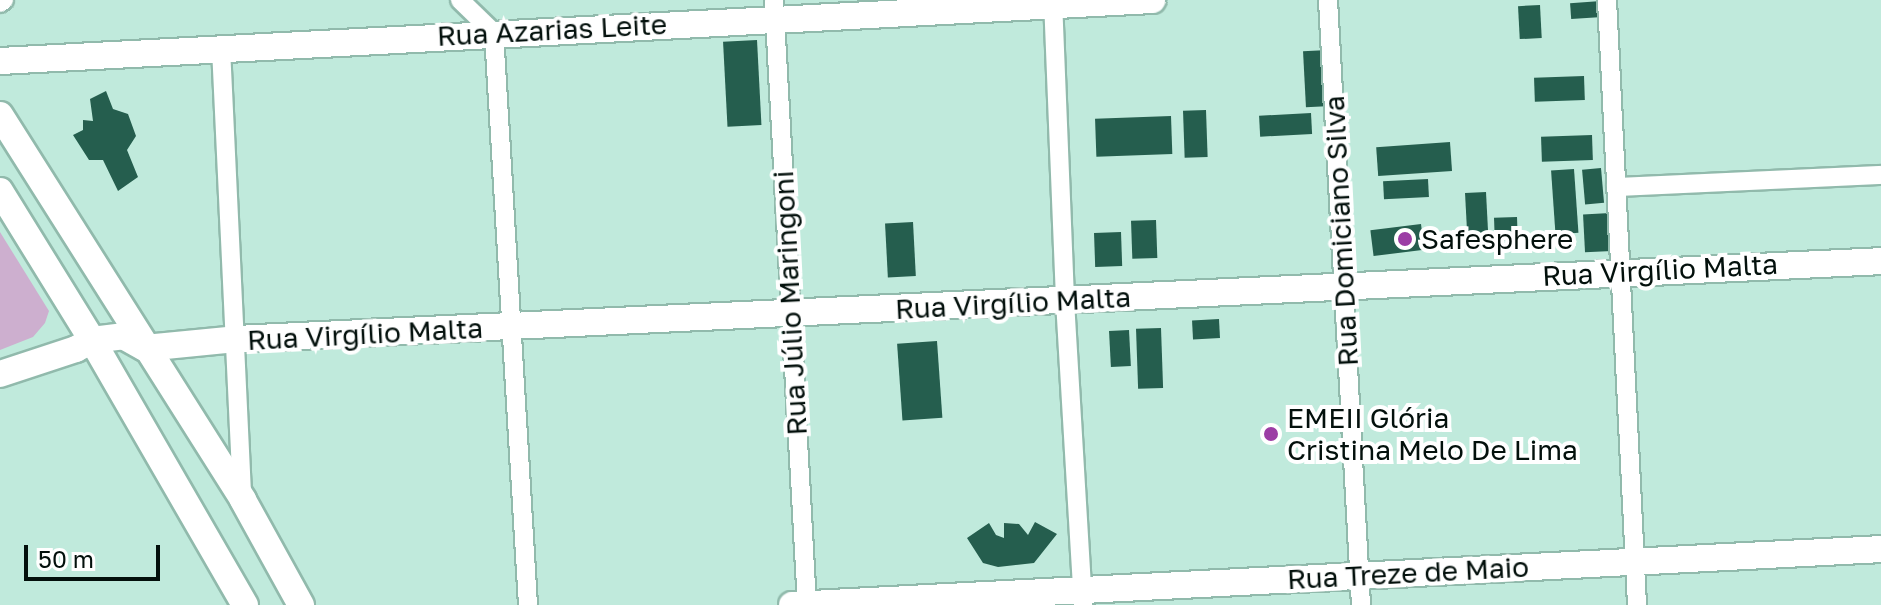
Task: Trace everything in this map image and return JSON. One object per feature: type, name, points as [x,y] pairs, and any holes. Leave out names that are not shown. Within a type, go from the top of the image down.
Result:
[{"type":"street","points":[[460,0],[494,33],[528,605]]},
{"type":"street","name":"Rua Azarias Leite","points":[[4,65],[221,48],[494,33],[774,10],[1152,0]]},
{"type":"street","name":"Rua Domiciano Silva","points":[[1328,0],[1361,605]]},
{"type":"street","points":[[1607,0],[1637,605]]},
{"type":"street","points":[[1054,3],[1065,301],[1083,598]]},
{"type":"street","name":"Rua Júlio Maringoni","points":[[774,10],[807,604]]},
{"type":"street","points":[[221,48],[243,500]]},
{"type":"street","points":[[2,121],[243,500],[301,605]]},
{"type":"street","points":[[1616,187],[1881,175]]},
{"type":"street","points":[[0,191],[84,344],[110,370],[245,605]]},
{"type":"street","name":"Rua Virgílio Malta","points":[[145,348],[236,339],[1881,261]]},
{"type":"street","points":[[0,374],[84,344],[123,336],[145,348]]},
{"type":"street","points":[[110,370],[138,374],[145,348]]},
{"type":"street","name":"Rua Treze de Maio","points":[[792,605],[1083,598],[1635,559],[1881,549]]},
{"type":"shaded area","points":[[0,232],[49,311],[45,323],[33,337],[0,350]]},
{"type":"building","points":[[1601,1],[1602,17],[1571,19],[1570,3]]},
{"type":"building","points":[[1540,5],[1542,38],[1520,39],[1518,6]]},
{"type":"building","points":[[757,40],[761,125],[727,127],[723,42]]},
{"type":"building","points":[[1328,50],[1331,106],[1306,107],[1303,51]]},
{"type":"building","points":[[1584,76],[1585,100],[1535,102],[1534,78]]},
{"type":"building","points":[[106,91],[113,109],[128,114],[136,136],[127,150],[138,177],[118,191],[103,160],[89,160],[73,135],[83,130],[83,120],[93,121],[90,99]]},
{"type":"building","points":[[1206,110],[1208,157],[1185,158],[1183,111]]},
{"type":"building","points":[[1311,113],[1312,134],[1260,137],[1259,116]]},
{"type":"building","points":[[1171,116],[1172,154],[1096,157],[1095,119]]},
{"type":"building","points":[[1592,135],[1593,160],[1542,162],[1541,137]]},
{"type":"building","points":[[1450,142],[1452,171],[1378,176],[1376,147]]},
{"type":"building","points":[[1601,168],[1604,203],[1585,205],[1582,170]]},
{"type":"building","points":[[1574,169],[1578,233],[1556,234],[1551,171]]},
{"type":"building","points":[[1428,179],[1429,197],[1384,199],[1383,181]]},
{"type":"building","points":[[1486,192],[1489,249],[1468,250],[1465,193]]},
{"type":"building","points":[[1610,213],[1612,251],[1585,252],[1583,214]]},
{"type":"building","points":[[1517,217],[1518,240],[1495,241],[1494,218]]},
{"type":"building","points":[[1156,220],[1157,258],[1132,259],[1131,221]]},
{"type":"building","points":[[913,222],[916,276],[888,277],[885,223]]},
{"type":"building","points":[[1421,224],[1424,250],[1374,256],[1370,230]]},
{"type":"building","points":[[1121,232],[1122,266],[1095,267],[1094,233]]},
{"type":"building","points":[[1219,319],[1220,338],[1193,339],[1192,320]]},
{"type":"building","points":[[1161,328],[1163,388],[1138,389],[1136,329]]},
{"type":"building","points":[[1129,330],[1131,366],[1111,367],[1109,331]]},
{"type":"building","points":[[937,341],[942,418],[902,421],[897,344]]},
{"type":"building","points":[[1035,522],[1057,534],[1034,563],[998,567],[983,563],[967,538],[989,523],[996,535],[1004,538],[1004,523],[1019,524],[1028,535]]},
{"type":"place","name":"Safesphere","points":[[1405,239]]},
{"type":"place","name":"EMEII Glória Cristina Melo De Lima","points":[[1271,434]]}]
